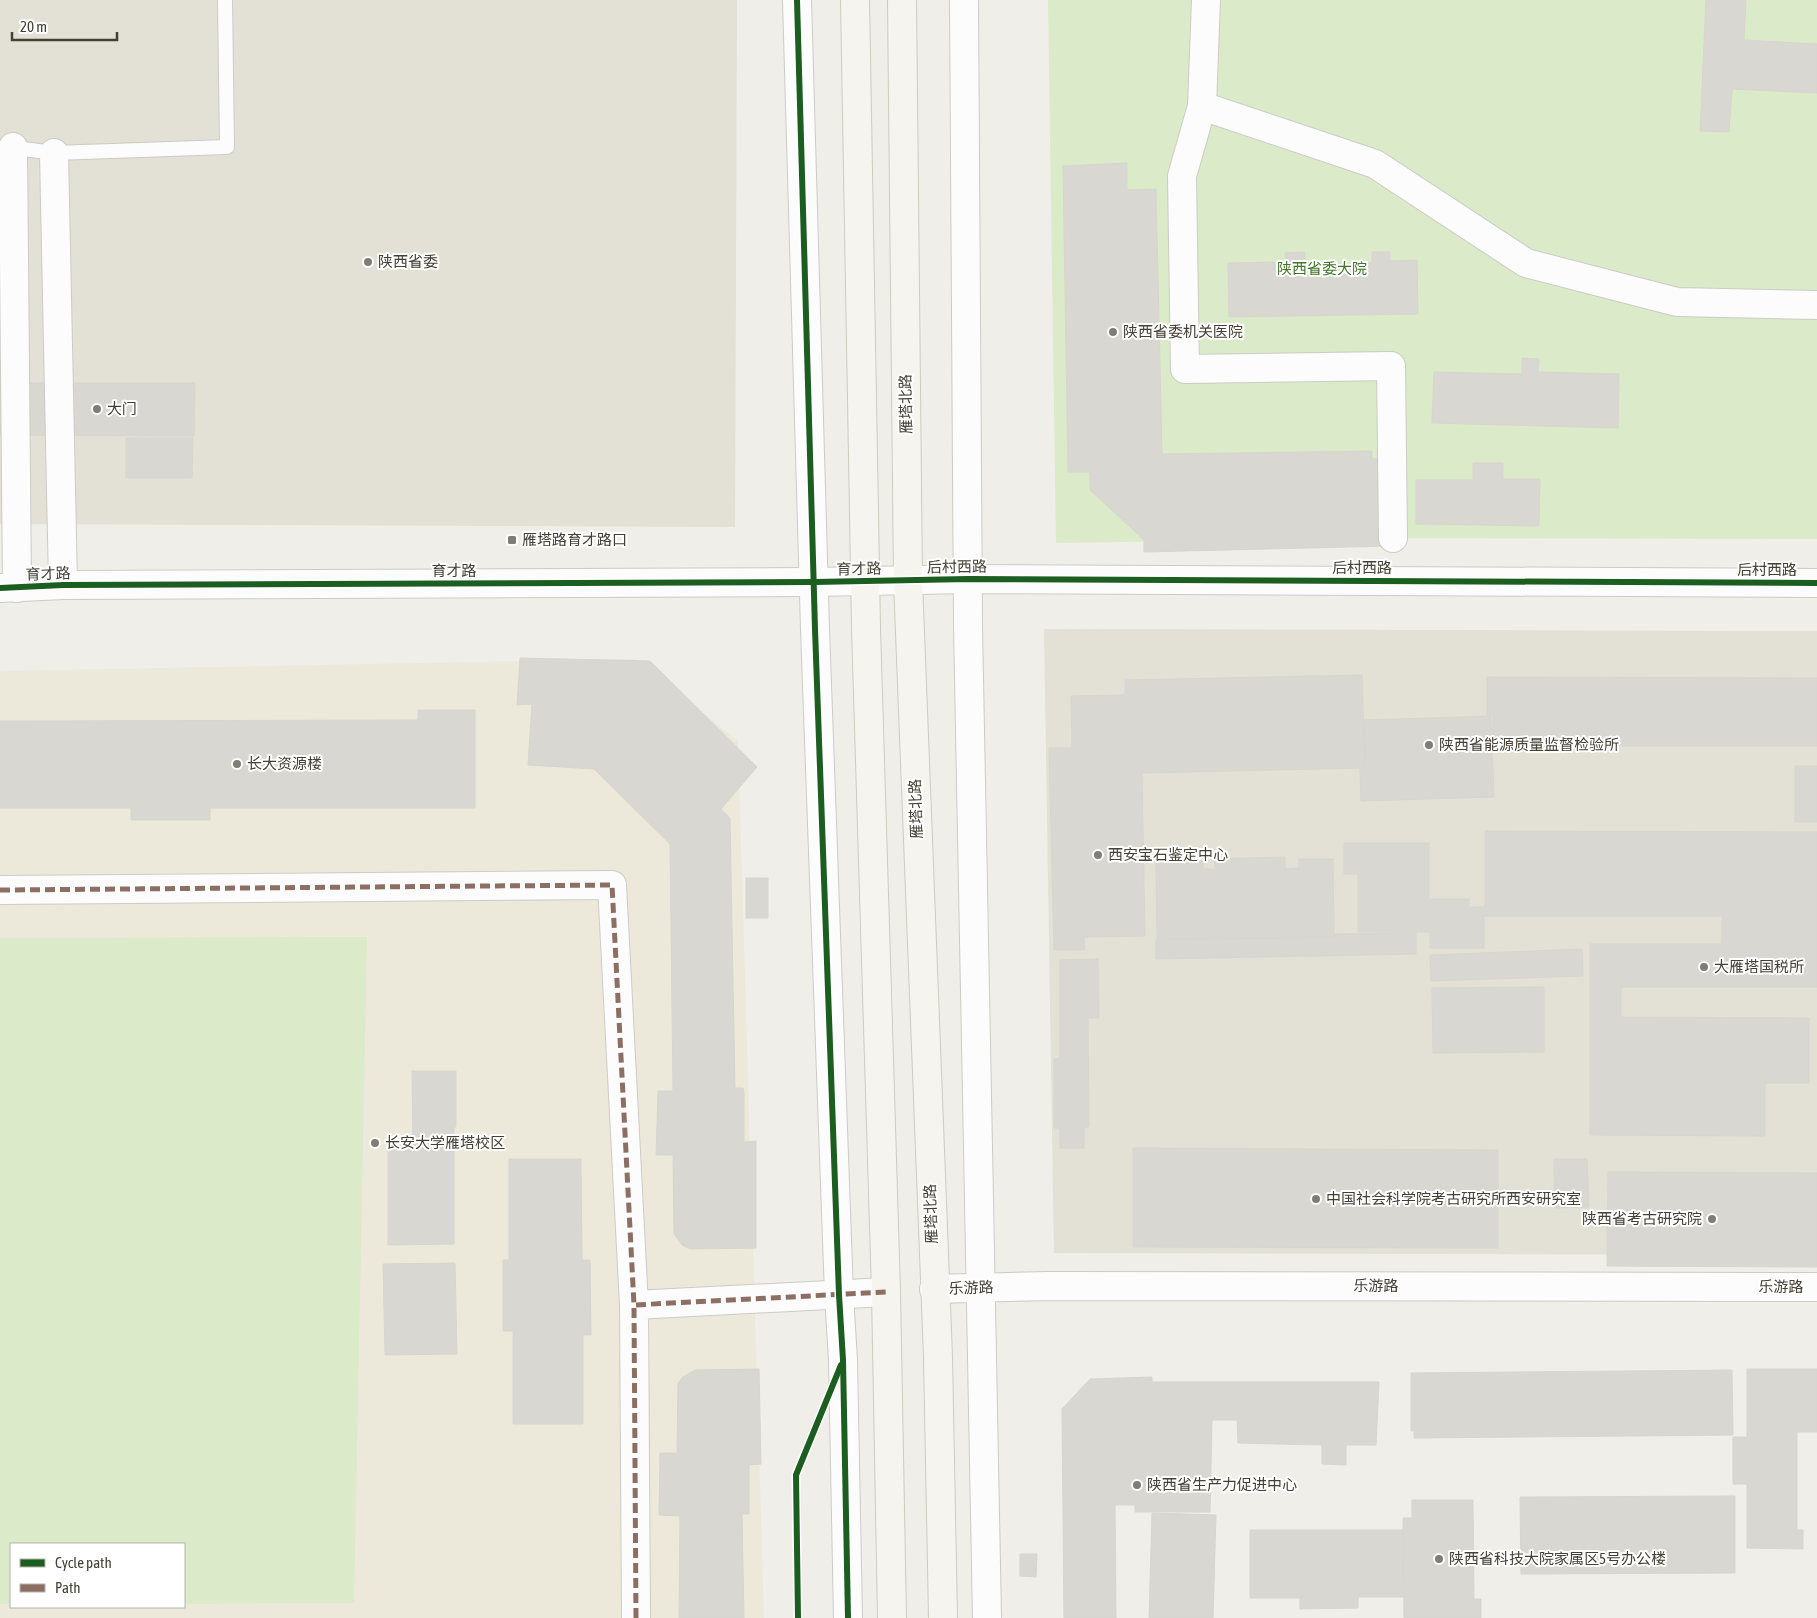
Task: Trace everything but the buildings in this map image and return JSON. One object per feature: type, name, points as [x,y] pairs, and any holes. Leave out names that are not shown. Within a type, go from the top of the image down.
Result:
[{"type":"main road","points":[[855,0],[865,581],[886,1292],[892,1618]]},
{"type":"main road","name":"雁塔北路","points":[[902,0],[908,581],[938,1357],[943,1618]]},
{"type":"street","points":[[798,0],[814,582],[839,1295],[843,1360],[848,1618]]},
{"type":"street","points":[[964,0],[968,580],[987,1618]]},
{"type":"street","points":[[1206,0],[1202,106],[1182,176],[1185,369],[1391,366],[1393,538]]},
{"type":"street","points":[[1202,106],[1375,164],[1526,263],[1677,302],[1817,305]]},
{"type":"street","points":[[6,147],[9,588]]},
{"type":"street","points":[[54,153],[63,585]]},
{"type":"street","name":"育才路","points":[[9,588],[63,585],[908,581]]},
{"type":"street","name":"后村西路","points":[[908,581],[1817,583]]},
{"type":"street","points":[[0,890],[612,885],[634,1304],[636,1618]]},
{"type":"street","name":"乐游路","points":[[934,1290],[1047,1286],[1817,1287]]},
{"type":"street","points":[[634,1304],[886,1292]]},
{"type":"lane","points":[[6,147],[54,153],[227,147],[225,0]]},
{"type":"shaded area","name":"陕西省委","points":[[0,0],[737,0],[735,527],[0,524]]},
{"type":"shaded area","points":[[1044,629],[1817,631],[1817,1255],[1054,1253]]},
{"type":"shaded area","name":"长安大学雁塔校区","points":[[635,659],[738,741],[764,1618],[0,1618],[0,671]]},
{"type":"green space","name":"陕西省委大院","points":[[1048,0],[1817,0],[1817,539],[1383,538],[1056,543]]},
{"type":"green space","points":[[367,937],[354,1603],[185,1604],[185,1543],[10,1543],[10,1604],[0,1604],[0,938]]},
{"type":"marked path","points":[[0,890],[612,885],[634,1305]]},
{"type":"marked path","points":[[636,1618],[634,1305],[886,1292]]},
{"type":"cycle path","points":[[797,0],[815,629],[839,1295],[843,1360],[848,1618]]},
{"type":"cycle path","points":[[0,588],[63,585],[814,582],[968,579],[1817,583]]},
{"type":"cycle path","points":[[798,1618],[796,1475],[841,1365]]},
{"type":"place","name":"陕西省委","points":[[368,262]]},
{"type":"place","name":"陕西省委机关医院","points":[[1113,332]]},
{"type":"place","name":"大门","points":[[97,409]]},
{"type":"place","name":"雁塔路育才路口","points":[[512,540]]},
{"type":"place","name":"陕西省能源质量监督检验所","points":[[1429,745]]},
{"type":"place","name":"长大资源楼","points":[[237,764]]},
{"type":"place","name":"西安宝石鉴定中心","points":[[1098,855]]},
{"type":"place","name":"大雁塔国税所","points":[[1704,967]]},
{"type":"place","name":"长安大学雁塔校区","points":[[375,1143]]},
{"type":"place","name":"中国社会科学院考古研究所西安研究室","points":[[1316,1199]]},
{"type":"place","name":"陕西省考古研究院","points":[[1712,1219]]},
{"type":"place","name":"陕西省生产力促进中心","points":[[1137,1485]]},
{"type":"place","name":"陕西省科技大院家属区5号办公楼","points":[[1439,1559]]}]
